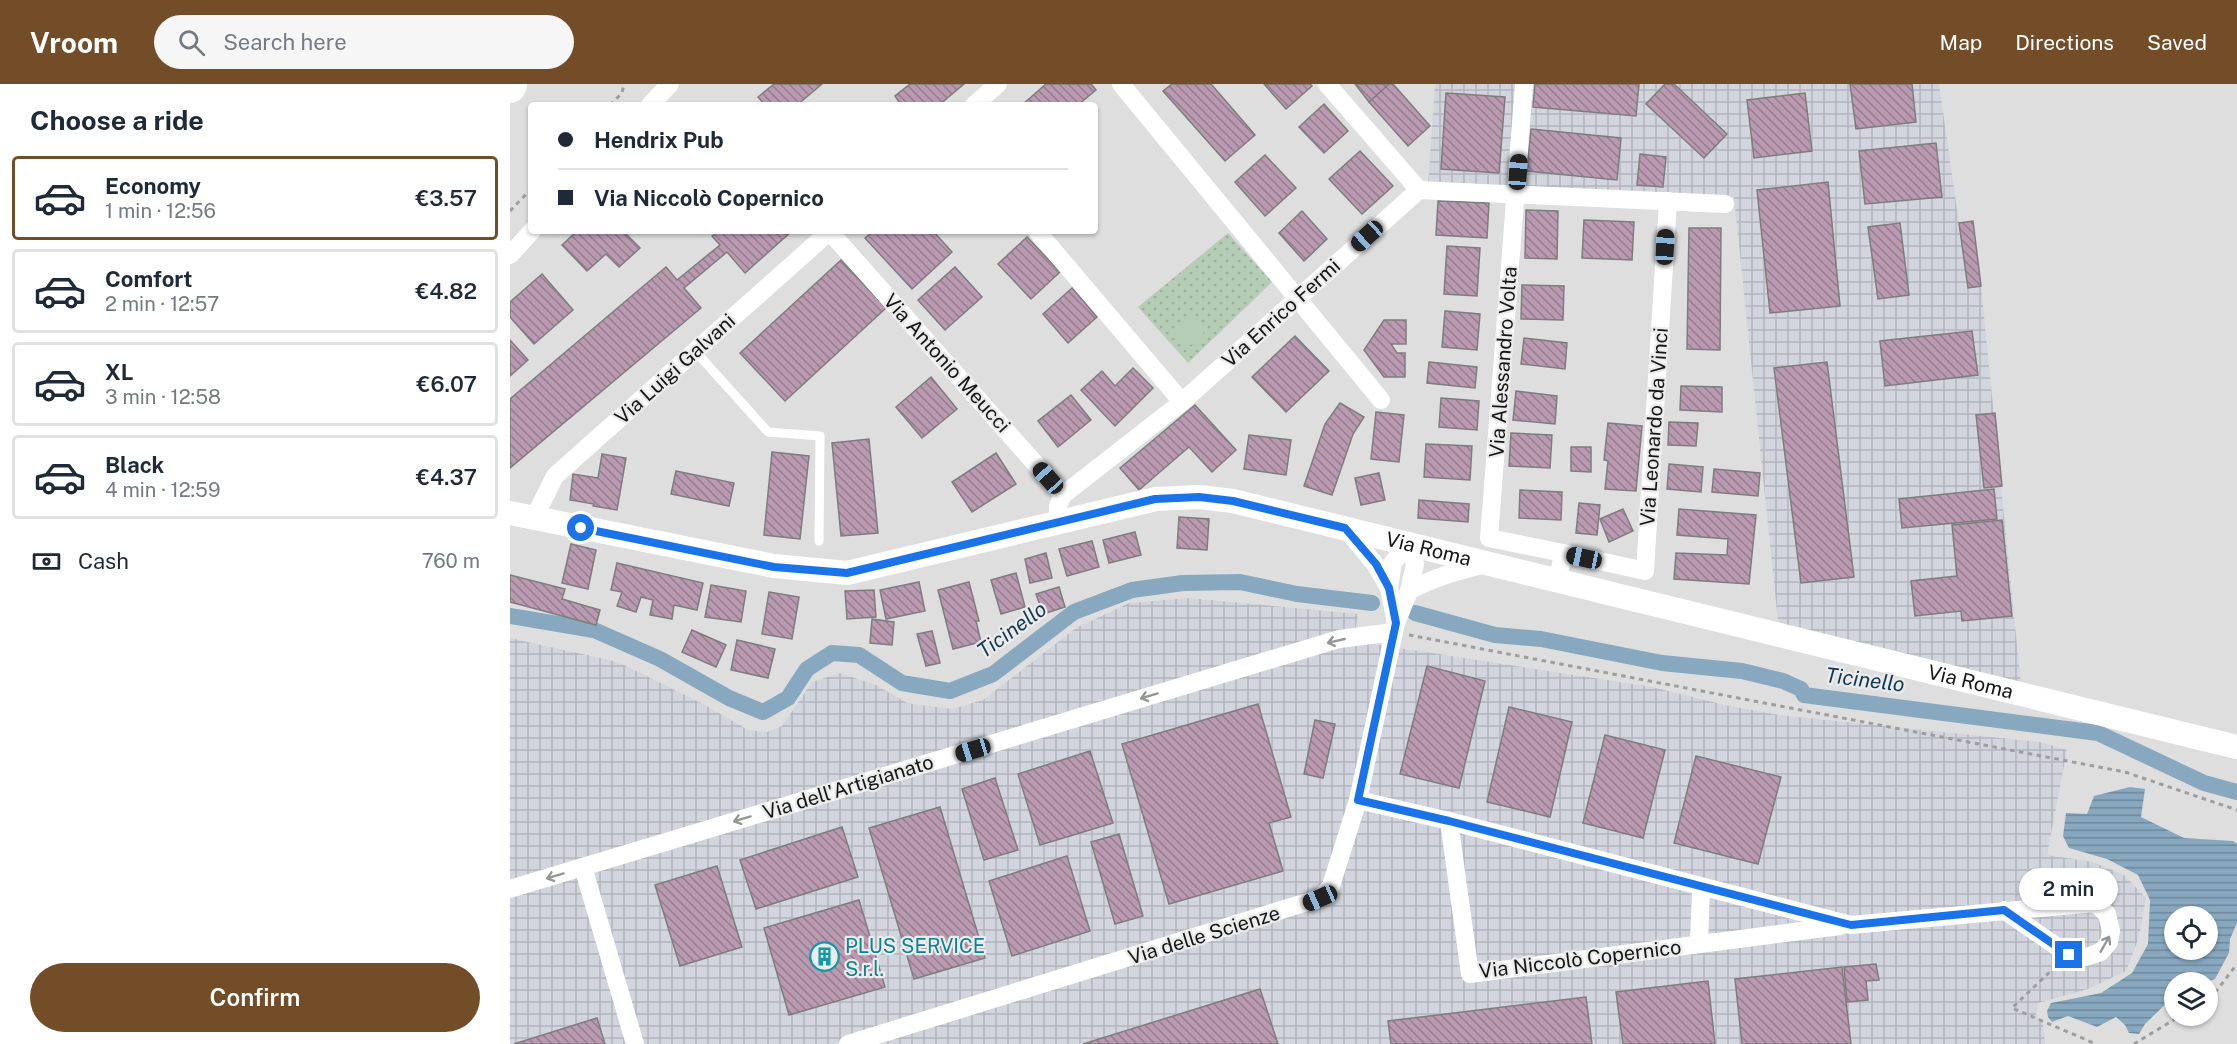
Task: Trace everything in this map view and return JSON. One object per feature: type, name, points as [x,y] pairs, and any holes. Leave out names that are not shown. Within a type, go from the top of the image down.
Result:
[{"type":"street","points":[[653,102],[670,84]]},
{"type":"street","points":[[977,102],[998,84]]},
{"type":"street","points":[[1121,84],[1382,400]]},
{"type":"street","points":[[1327,84],[1419,190],[1725,204]]},
{"type":"street","name":"Via Alessandro Volta","points":[[1524,84],[1489,538],[1563,554]]},
{"type":"street","name":"Via Enrico Fermi","points":[[1064,495],[1182,402],[1419,190]]},
{"type":"street","name":"Via Leonardo da Vinci","points":[[1563,554],[1645,571],[1668,201]]},
{"type":"street","points":[[510,255],[529,234]]},
{"type":"street","name":"Via Luigi Galvani","points":[[534,518],[555,476],[827,234]]},
{"type":"street","name":"Via Antonio Meucci","points":[[833,234],[1064,495]]},
{"type":"street","points":[[1040,234],[1182,402]]},
{"type":"street","points":[[1058,521],[1058,506],[1064,495]]},
{"type":"street","name":"Via Roma","points":[[510,513],[774,567],[847,573],[1155,499],[1199,497],[1233,501],[2237,747]]},
{"type":"street","name":"Via delle Scienze","points":[[1345,528],[1376,564],[1389,588]]},
{"type":"street","name":"Via delle Scienze","points":[[1395,628],[1389,588],[1393,562],[1410,544]]},
{"type":"street","name":"Via delle Scienze","points":[[848,1044],[1320,898],[1331,886],[1358,800],[1395,628],[1409,591],[1414,564],[1410,544]]},
{"type":"street","points":[[1558,580],[1563,554]]},
{"type":"street","points":[[1409,591],[1430,579],[1447,573],[1490,563]]},
{"type":"street","name":"Via dell'Artigianato","points":[[510,889],[1339,639],[1395,628]]},
{"type":"street","name":"Via Niccolò Copernico","points":[[1358,800],[1449,821],[1851,925]]},
{"type":"street","name":"Via Niccolò Copernico","points":[[1449,821],[1470,974],[1851,925],[2095,903],[2107,915],[2111,931],[2109,942],[2101,952],[2094,955],[2086,957],[2069,955]]},
{"type":"street","points":[[583,867],[635,1044]]},
{"type":"street","name":"Via Niccolò Copernico","points":[[1699,943],[1701,887]]},
{"type":"street","points":[[2004,910],[2069,955]]},
{"type":"lane","points":[[695,351],[768,432],[820,436],[819,541]]},
{"type":"path","points":[[613,102],[622,93],[624,84]]},
{"type":"path","points":[[510,211],[528,192]]},
{"type":"path","points":[[1395,628],[2125,772],[2237,810]]},
{"type":"path","points":[[2069,955],[2012,1008],[2096,1044]]},
{"type":"path","points":[[2218,989],[2237,964]]},
{"type":"path","points":[[2134,1044],[2164,1026]]},
{"type":"shaded area","points":[[1435,84],[1939,84],[1959,223],[1973,221],[2021,685],[1779,631],[1734,197],[1428,186]]},
{"type":"shaded area","points":[[1189,598],[1358,614],[1354,641],[1652,687],[1725,705],[1779,715],[2040,742],[2067,750],[2047,855],[2093,862],[2124,875],[2146,898],[2139,937],[2126,971],[2088,989],[2038,1003],[2036,1015],[2043,1024],[2045,1044],[510,1044],[510,638],[618,662],[705,705],[748,730],[767,732],[782,726],[812,682],[840,673],[876,685],[907,703],[952,709],[983,700],[1076,628],[1129,603]]},
{"type":"green space","points":[[1228,233],[1272,282],[1188,363],[1138,307]]},
{"type":"green space","points":[[1196,318],[1204,325],[1200,339],[1189,345],[1179,344],[1175,334],[1178,327],[1185,320]]},
{"type":"water","points":[[2130,787],[2145,789],[2141,817],[2184,838],[2233,841],[2237,844],[2237,923],[2230,939],[2229,953],[2218,973],[2164,972],[2164,1006],[2145,1024],[2139,1034],[2129,1033],[2125,1025],[2116,1017],[2097,1027],[2068,1016],[2052,1022],[2048,1017],[2047,1011],[2051,1003],[2101,993],[2132,973],[2148,944],[2150,900],[2138,875],[2107,859],[2069,848],[2063,836],[2066,813],[2087,814],[2094,796]]},
{"type":"building","points":[[774,84],[822,84],[801,102],[762,102],[758,97]]},
{"type":"building","points":[[910,84],[964,84],[943,102],[899,102],[895,96]]},
{"type":"building","points":[[1046,84],[1091,84],[1096,90],[1082,102],[1025,102]]},
{"type":"building","points":[[1172,84],[1211,84],[1255,135],[1225,161],[1163,91]]},
{"type":"building","points":[[1264,84],[1310,84],[1312,86],[1286,109]]},
{"type":"building","points":[[1355,84],[1393,84],[1369,102]]},
{"type":"building","points":[[1389,84],[1393,84],[1430,126],[1408,146],[1369,102]]},
{"type":"building","points":[[1535,84],[1639,84],[1636,116],[1533,107]]},
{"type":"building","points":[[1665,84],[1674,84],[1727,134],[1704,158],[1646,104]]},
{"type":"building","points":[[1850,84],[1912,84],[1916,122],[1856,129]]},
{"type":"building","points":[[1446,93],[1505,97],[1499,173],[1441,169]]},
{"type":"building","points":[[1805,93],[1812,151],[1754,158],[1747,100]]},
{"type":"building","points":[[1324,104],[1348,131],[1324,153],[1299,127]]},
{"type":"building","points":[[1531,129],[1621,138],[1617,180],[1527,171]]},
{"type":"building","points":[[1936,143],[1942,197],[1865,204],[1859,151]]},
{"type":"building","points":[[1360,151],[1393,186],[1362,214],[1329,179]]},
{"type":"building","points":[[1640,154],[1666,157],[1663,187],[1637,185]]},
{"type":"building","points":[[1265,155],[1296,188],[1265,216],[1235,182]]},
{"type":"building","points":[[1828,182],[1840,306],[1770,313],[1757,190]]},
{"type":"building","points":[[1438,201],[1489,203],[1487,238],[1436,235]]},
{"type":"building","points":[[1526,210],[1558,211],[1557,259],[1525,258]]},
{"type":"building","points":[[1302,211],[1327,239],[1304,261],[1279,233]]},
{"type":"building","points":[[1584,220],[1634,222],[1632,260],[1582,258]]},
{"type":"building","points":[[1973,221],[1981,286],[1968,288],[1959,223]]},
{"type":"building","points":[[1900,223],[1909,295],[1878,299],[1868,227]]},
{"type":"building","points":[[1689,228],[1721,228],[1720,350],[1687,349]]},
{"type":"building","points":[[574,234],[626,234],[640,248],[619,267],[606,254],[587,271],[562,245]]},
{"type":"building","points":[[714,234],[789,234],[745,273],[727,252],[684,288],[701,308],[510,468],[510,399],[666,267],[677,280],[720,245],[712,236]]},
{"type":"building","points":[[870,234],[936,234],[952,252],[912,289],[865,238]]},
{"type":"building","points":[[1027,237],[1060,272],[1031,299],[998,264]]},
{"type":"building","points":[[1447,246],[1480,248],[1477,296],[1444,294]]},
{"type":"building","points":[[841,260],[886,308],[785,401],[740,353]]},
{"type":"building","points":[[955,267],[982,297],[945,330],[918,300]]},
{"type":"building","points":[[542,274],[573,310],[534,344],[510,317],[510,302]]},
{"type":"building","points":[[1522,285],[1564,286],[1563,320],[1521,319]]},
{"type":"building","points":[[1072,288],[1097,317],[1068,343],[1043,314]]},
{"type":"building","points":[[1445,311],[1480,314],[1477,350],[1442,347]]},
{"type":"building","points":[[1384,320],[1406,320],[1406,344],[1391,344],[1397,353],[1405,353],[1405,377],[1384,377],[1364,350]]},
{"type":"building","points":[[1972,331],[1978,375],[1885,386],[1880,341]]},
{"type":"building","points":[[1295,336],[1329,371],[1286,412],[1252,377]]},
{"type":"building","points":[[1524,338],[1567,343],[1565,369],[1521,364]]},
{"type":"building","points":[[510,340],[528,360],[510,376]]},
{"type":"building","points":[[1429,362],[1477,367],[1475,388],[1427,383]]},
{"type":"building","points":[[1827,362],[1854,577],[1801,583],[1774,368]]},
{"type":"building","points":[[1133,368],[1153,388],[1115,426],[1081,390],[1102,371],[1115,386]]},
{"type":"building","points":[[931,377],[957,409],[922,438],[896,407]]},
{"type":"building","points":[[1681,386],[1722,387],[1722,412],[1680,410]]},
{"type":"building","points":[[1516,391],[1557,396],[1555,424],[1513,420]]},
{"type":"building","points":[[1071,395],[1091,420],[1058,447],[1038,421]]},
{"type":"building","points":[[1441,398],[1479,401],[1477,430],[1439,427]]},
{"type":"building","points":[[1340,403],[1364,417],[1353,434],[1332,495],[1304,486],[1325,424]]},
{"type":"building","points":[[1195,405],[1236,450],[1212,472],[1189,447],[1139,490],[1120,468]]},
{"type":"building","points":[[1376,412],[1404,415],[1399,462],[1371,459]]},
{"type":"building","points":[[1995,413],[2002,486],[1984,488],[1976,415]]},
{"type":"building","points":[[1669,422],[1698,423],[1696,446],[1668,445]]},
{"type":"building","points":[[1608,423],[1642,426],[1636,491],[1605,489],[1608,461],[1604,460]]},
{"type":"building","points":[[1511,433],[1552,435],[1550,468],[1509,466]]},
{"type":"building","points":[[1249,435],[1291,440],[1286,475],[1244,469]]},
{"type":"building","points":[[869,439],[878,533],[841,536],[832,443]]},
{"type":"building","points":[[1426,444],[1472,446],[1470,480],[1424,477]]},
{"type":"building","points":[[1571,447],[1591,447],[1591,472],[1571,471]]},
{"type":"building","points":[[772,452],[809,456],[800,539],[764,535]]},
{"type":"building","points":[[996,453],[1016,484],[972,512],[952,482]]},
{"type":"building","points":[[602,454],[626,458],[617,510],[570,500],[573,474],[598,478]]},
{"type":"building","points":[[1669,464],[1703,467],[1701,492],[1667,489]]},
{"type":"building","points":[[1714,469],[1760,473],[1758,496],[1712,492]]},
{"type":"building","points":[[676,471],[734,483],[729,506],[671,494]]},
{"type":"building","points":[[1379,473],[1385,500],[1361,505],[1355,478]]},
{"type":"building","points":[[1994,489],[1997,519],[1902,528],[1899,499]]},
{"type":"building","points":[[1520,490],[1562,492],[1561,520],[1519,518]]},
{"type":"building","points":[[1419,500],[1469,504],[1468,522],[1418,518]]},
{"type":"building","points":[[1579,503],[1600,505],[1597,535],[1576,533]]},
{"type":"building","points":[[1623,509],[1633,531],[1609,542],[1600,519]]},
{"type":"building","points":[[1679,509],[1756,515],[1749,584],[1674,579],[1676,553],[1727,555],[1728,539],[1677,535]]},
{"type":"building","points":[[1179,517],[1209,519],[1207,550],[1177,548]]},
{"type":"building","points":[[2002,520],[2012,616],[1962,621],[1961,611],[1915,616],[1911,581],[1957,576],[1952,525]]},
{"type":"building","points":[[1135,532],[1141,555],[1109,563],[1103,540]]},
{"type":"building","points":[[1092,541],[1099,567],[1067,576],[1059,549]]},
{"type":"building","points":[[571,544],[596,550],[588,589],[562,583]]},
{"type":"building","points":[[1046,553],[1052,578],[1030,583],[1025,559]]},
{"type":"building","points":[[617,563],[703,583],[697,610],[674,605],[672,619],[650,615],[653,600],[641,597],[636,612],[617,606],[622,592],[611,590]]},
{"type":"building","points":[[1016,573],[1025,607],[1001,614],[991,580]]},
{"type":"building","points":[[510,575],[565,589],[562,599],[600,610],[596,625],[510,602]]},
{"type":"building","points":[[919,582],[925,611],[886,619],[880,590]]},
{"type":"building","points":[[969,582],[979,621],[976,621],[981,642],[953,649],[938,590]]},
{"type":"building","points":[[711,585],[746,591],[741,622],[705,617]]},
{"type":"building","points":[[1059,587],[1065,607],[1043,614],[1036,594]]},
{"type":"building","points":[[874,590],[876,617],[847,619],[845,591]]},
{"type":"building","points":[[769,592],[799,597],[792,639],[762,634]]},
{"type":"building","points":[[872,619],[894,622],[892,645],[870,643]]},
{"type":"building","points":[[692,630],[726,645],[716,667],[682,652]]},
{"type":"building","points":[[932,631],[940,663],[926,666],[917,634]]},
{"type":"building","points":[[737,640],[775,649],[768,678],[731,670]]},
{"type":"building","points":[[1427,666],[1485,681],[1459,788],[1400,774]]},
{"type":"building","points":[[1258,704],[1291,817],[1269,823],[1283,871],[1169,904],[1122,744]]},
{"type":"building","points":[[1509,707],[1572,722],[1550,817],[1487,802]]},
{"type":"building","points":[[1315,720],[1335,724],[1323,778],[1304,774]]},
{"type":"building","points":[[1605,735],[1665,750],[1643,838],[1583,823]]},
{"type":"building","points":[[1090,751],[1113,823],[1040,845],[1018,774]]},
{"type":"building","points":[[1696,756],[1781,777],[1758,864],[1674,843]]},
{"type":"building","points":[[995,778],[1018,850],[984,860],[962,789]]},
{"type":"building","points":[[940,807],[985,958],[914,979],[869,828]]},
{"type":"building","points":[[842,827],[858,877],[756,909],[740,860]]},
{"type":"building","points":[[1119,834],[1143,916],[1115,924],[1091,842]]},
{"type":"building","points":[[1067,856],[1090,931],[1012,956],[989,881]]},
{"type":"building","points":[[717,866],[742,947],[680,966],[655,885]]},
{"type":"building","name":"PLUS SERVICE S.r.l.","points":[[859,900],[885,987],[789,1015],[764,928]]},
{"type":"building","points":[[1876,964],[1879,980],[1866,981],[1868,1000],[1847,1002],[1844,967]]},
{"type":"building","points":[[1842,967],[1851,1044],[1742,1044],[1735,979]]},
{"type":"building","points":[[1708,981],[1715,1044],[1623,1044],[1616,992]]},
{"type":"building","points":[[1260,989],[1278,1044],[1083,1044]]},
{"type":"building","points":[[1586,997],[1592,1044],[1391,1044],[1388,1021]]},
{"type":"building","points":[[597,1018],[605,1044],[514,1044]]},
{"type":"waterway","name":"Ticinello","points":[[510,616],[594,630],[660,659],[729,698],[763,712],[788,698],[807,669],[832,653],[859,655],[902,683],[950,691],[993,674],[1074,612],[1132,590],[1183,583],[1240,582],[1297,594],[1372,603]]},
{"type":"waterway","name":"Ticinello","points":[[1415,613],[1495,635],[1541,639],[1662,663],[1742,671],[1783,681],[1801,689],[1804,695],[2098,733],[2204,783],[2237,792]]},
{"type":"place","name":"PLUS SERVICE S.r.l.","points":[[824,957]]},
{"type":"route","points":[[581,528],[774,567],[847,573],[1155,499],[1199,497],[1233,501],[1345,528],[1376,564],[1389,588],[1396,623],[1358,800],[1449,821],[1851,925],[2004,910],[2069,955]]}]
